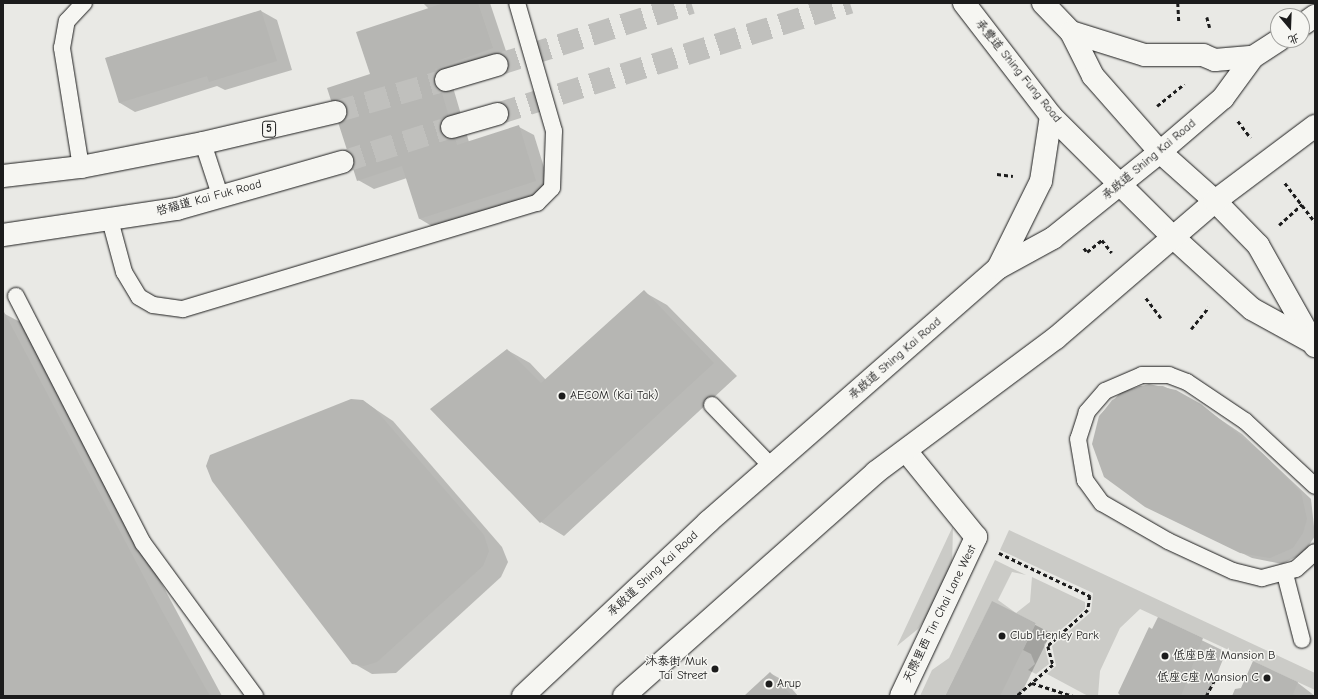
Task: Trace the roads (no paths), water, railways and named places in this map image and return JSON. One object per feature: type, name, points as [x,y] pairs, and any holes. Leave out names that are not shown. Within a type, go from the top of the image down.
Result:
[{"type":"main road","name":"承豐道 Shing Fung Road","points":[[964,3],[1051,116],[1175,239]]},
{"type":"main road","points":[[1043,3],[1071,32],[1093,76],[1160,152],[1215,201],[1258,245],[1286,290],[1313,344]]},
{"type":"main road","points":[[1071,32],[1145,55],[1203,55],[1215,60],[1253,57]]},
{"type":"main road","name":"承啟道 Shing Kai Road","points":[[523,696],[772,467],[998,268],[1053,238],[1160,152],[1223,98],[1253,57],[1270,46]]},
{"type":"main road","points":[[446,80],[497,65]]},
{"type":"main road","name":"5","points":[[3,176],[81,167],[203,143],[335,112]]},
{"type":"main road","points":[[452,128],[497,114]]},
{"type":"main road","points":[[998,268],[1041,181],[1051,116]]},
{"type":"main road","points":[[624,696],[876,472],[1056,338],[1175,239],[1215,201],[1315,126]]},
{"type":"main road","name":"啓福道 Kai Fuk Road","points":[[3,235],[177,209],[220,195],[342,162]]},
{"type":"main road","points":[[1175,239],[1252,309],[1313,344]]},
{"type":"main road","name":"天際里西 Tin Chai Lane West","points":[[901,696],[976,537],[906,451]]},
{"type":"lane","points":[[81,167],[62,48],[67,21],[84,3]]},
{"type":"lane","points":[[110,220],[124,272],[139,297],[153,305],[183,309],[537,203],[552,188],[554,132],[517,3]]},
{"type":"lane","points":[[203,143],[220,195]]},
{"type":"lane","points":[[16,296],[143,543],[255,696]]},
{"type":"lane","points":[[1315,486],[1245,421],[1187,382],[1169,376],[1142,375],[1116,384],[1095,400],[1082,425],[1078,439],[1081,467],[1102,503],[1168,541],[1233,571],[1262,578],[1285,574],[1315,552]]},
{"type":"lane","points":[[712,405],[772,467]]},
{"type":"lane","points":[[1285,574],[1302,640]]},
{"type":"tunnel","points":[[497,65],[691,3]]},
{"type":"tunnel","points":[[497,114],[850,3]]},
{"type":"tunnel","points":[[335,112],[446,80]]},
{"type":"tunnel","points":[[342,162],[452,127]]},
{"type":"place","name":"AECOM (Kai Tak)","points":[[562,396]]},
{"type":"place","name":"Club Henley Park","points":[[1002,636]]},
{"type":"place","name":"低座B座 Mansion B","points":[[1165,656]]},
{"type":"place","name":"沐泰街 Muk Tai Street","points":[[715,669]]},
{"type":"place","name":"低座C座 Mansion C","points":[[1267,678]]},
{"type":"place","name":"Arup","points":[[769,684]]}]
